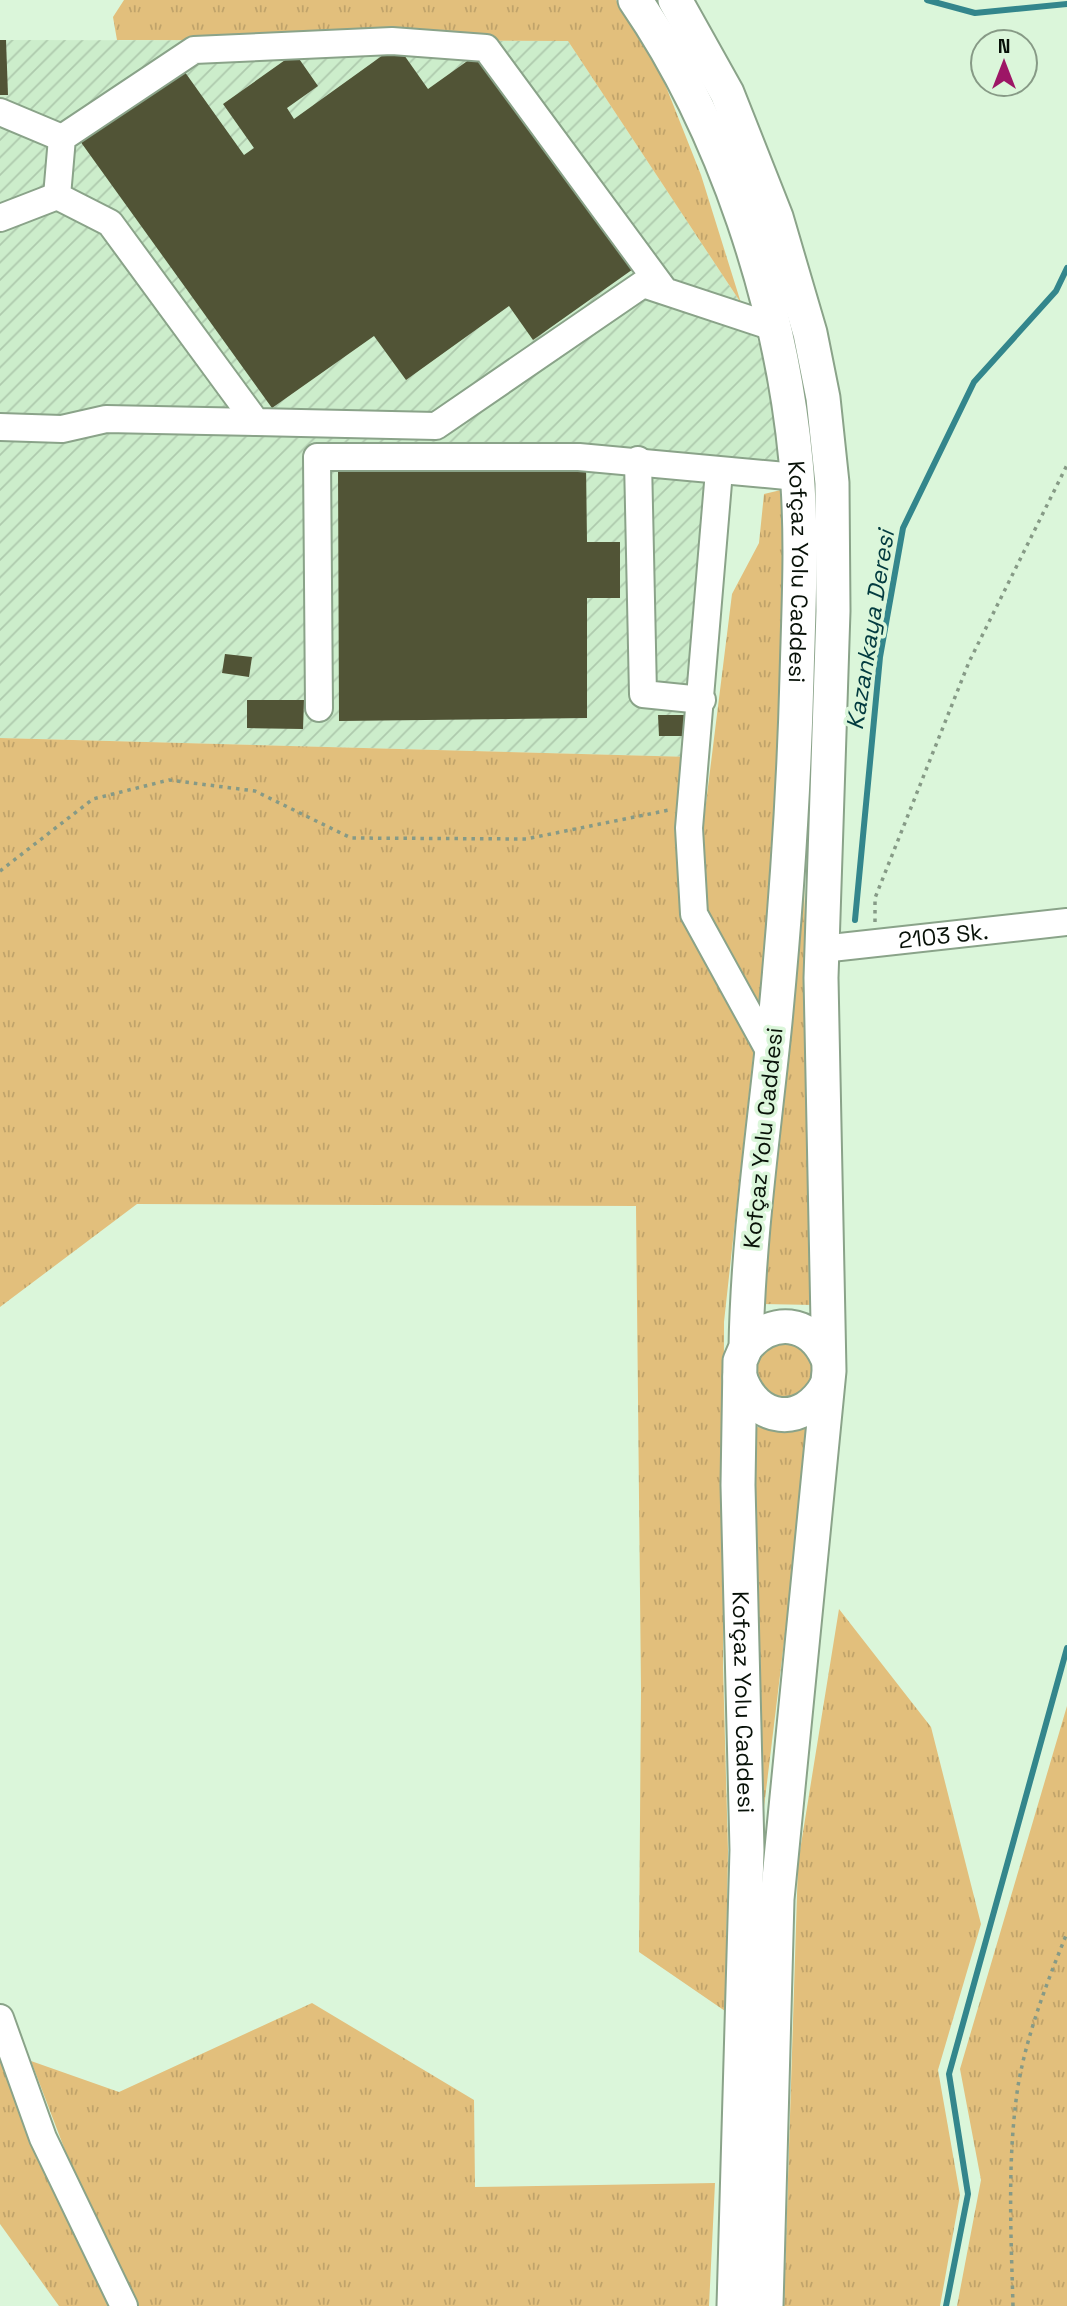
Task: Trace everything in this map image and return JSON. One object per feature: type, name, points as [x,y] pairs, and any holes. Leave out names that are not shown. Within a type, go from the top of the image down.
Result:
[{"type":"main road","name":"Kofçaz Yolu Caddesi","points":[[635,0],[668,54],[729,184],[747,234],[773,327],[787,393],[797,477],[799,603],[792,827],[754,1210],[743,1362],[741,1664],[747,1850],[734,2306]]},
{"type":"main road","name":"Kofçaz Yolu Caddesi","points":[[675,0],[727,93],[761,176],[794,273],[823,398],[832,483],[834,551],[821,948],[827,1371],[777,1899],[766,2306]]},
{"type":"main road","points":[[785,1325],[811,1334],[827,1371],[809,1408],[782,1415],[767,1412],[754,1404],[745,1391],[743,1362],[756,1335],[769,1328],[785,1325]]},
{"type":"street","points":[[62,138],[194,50],[391,41],[486,48],[664,290]]},
{"type":"street","points":[[0,112],[62,138]]},
{"type":"street","points":[[57,196],[62,138]]},
{"type":"street","points":[[0,218],[57,196],[110,223],[256,422]]},
{"type":"street","points":[[0,427],[62,429],[106,419],[436,426],[643,284],[773,327]]},
{"type":"street","points":[[319,708],[317,457],[579,457],[638,460],[719,471],[797,477]]},
{"type":"street","points":[[638,460],[643,694],[702,700]]},
{"type":"street","points":[[719,471],[702,700],[689,828],[694,914],[771,1054]]},
{"type":"street","name":"2103 Sk.","points":[[821,948],[1067,922]]},
{"type":"street","points":[[0,2018],[43,2138],[124,2306]]},
{"type":"path","points":[[874,943],[875,898],[969,662],[1067,465]]},
{"type":"path","points":[[0,872],[93,799],[169,780],[255,791],[351,838],[526,839],[692,805]]},
{"type":"path","points":[[1013,2306],[1010,2186],[1018,2085],[1046,1986],[1067,1933]]},
{"type":"shaded area","points":[[0,40],[568,41],[741,303],[762,350],[780,459],[719,471],[692,757],[0,738]]},
{"type":"green space","points":[[124,0],[616,0],[661,74],[701,175],[741,303],[568,41],[117,40],[113,17]]},
{"type":"green space","points":[[781,490],[786,614],[777,822],[761,1012],[709,922],[699,859],[732,594],[759,543],[764,494]]},
{"type":"green space","points":[[0,738],[692,757],[689,916],[755,1039],[724,1322],[723,1667],[728,1851],[725,2011],[639,1952],[641,1689],[636,1206],[137,1204],[0,1307]]},
{"type":"green space","points":[[804,881],[814,1305],[758,1304]]},
{"type":"green space","points":[[784,1340],[800,1345],[808,1353],[813,1369],[808,1385],[800,1393],[784,1398],[768,1393],[760,1385],[755,1369],[760,1353],[768,1345]]},
{"type":"green space","points":[[754,1427],[810,1428],[761,1832]]},
{"type":"green space","points":[[839,1609],[931,1727],[981,1924],[938,2070],[960,2195],[940,2306],[784,2306],[798,1863]]},
{"type":"green space","points":[[1067,1706],[1067,2306],[957,2306],[981,2180],[960,2069]]},
{"type":"green space","points":[[312,2003],[474,2100],[475,2187],[715,2183],[709,2306],[132,2306],[71,2166],[31,2061],[119,2092]]},
{"type":"green space","points":[[0,2045],[117,2306],[59,2306],[0,2224]]},
{"type":"building","points":[[0,40],[6,40],[8,95],[0,95]]},
{"type":"building","points":[[397,45],[428,89],[480,52],[636,267],[533,340],[509,306],[406,380],[374,336],[272,408],[80,141],[182,68],[244,155],[254,148],[223,104],[295,53],[318,86],[287,108],[294,119]]},
{"type":"building","points":[[338,465],[586,465],[587,542],[620,542],[620,598],[587,598],[587,718],[339,721]]},
{"type":"building","points":[[225,654],[252,657],[249,677],[222,673]]},
{"type":"building","points":[[247,700],[304,700],[303,729],[247,728]]},
{"type":"building","points":[[658,715],[685,715],[686,736],[659,736]]},
{"type":"waterway","points":[[927,0],[975,13],[1067,4]]},
{"type":"waterway","name":"Kazankaya Deresi","points":[[855,920],[880,657],[903,528],[974,382],[1056,291],[1067,268]]},
{"type":"waterway","points":[[946,2306],[968,2194],[949,2074],[1067,1648]]}]
